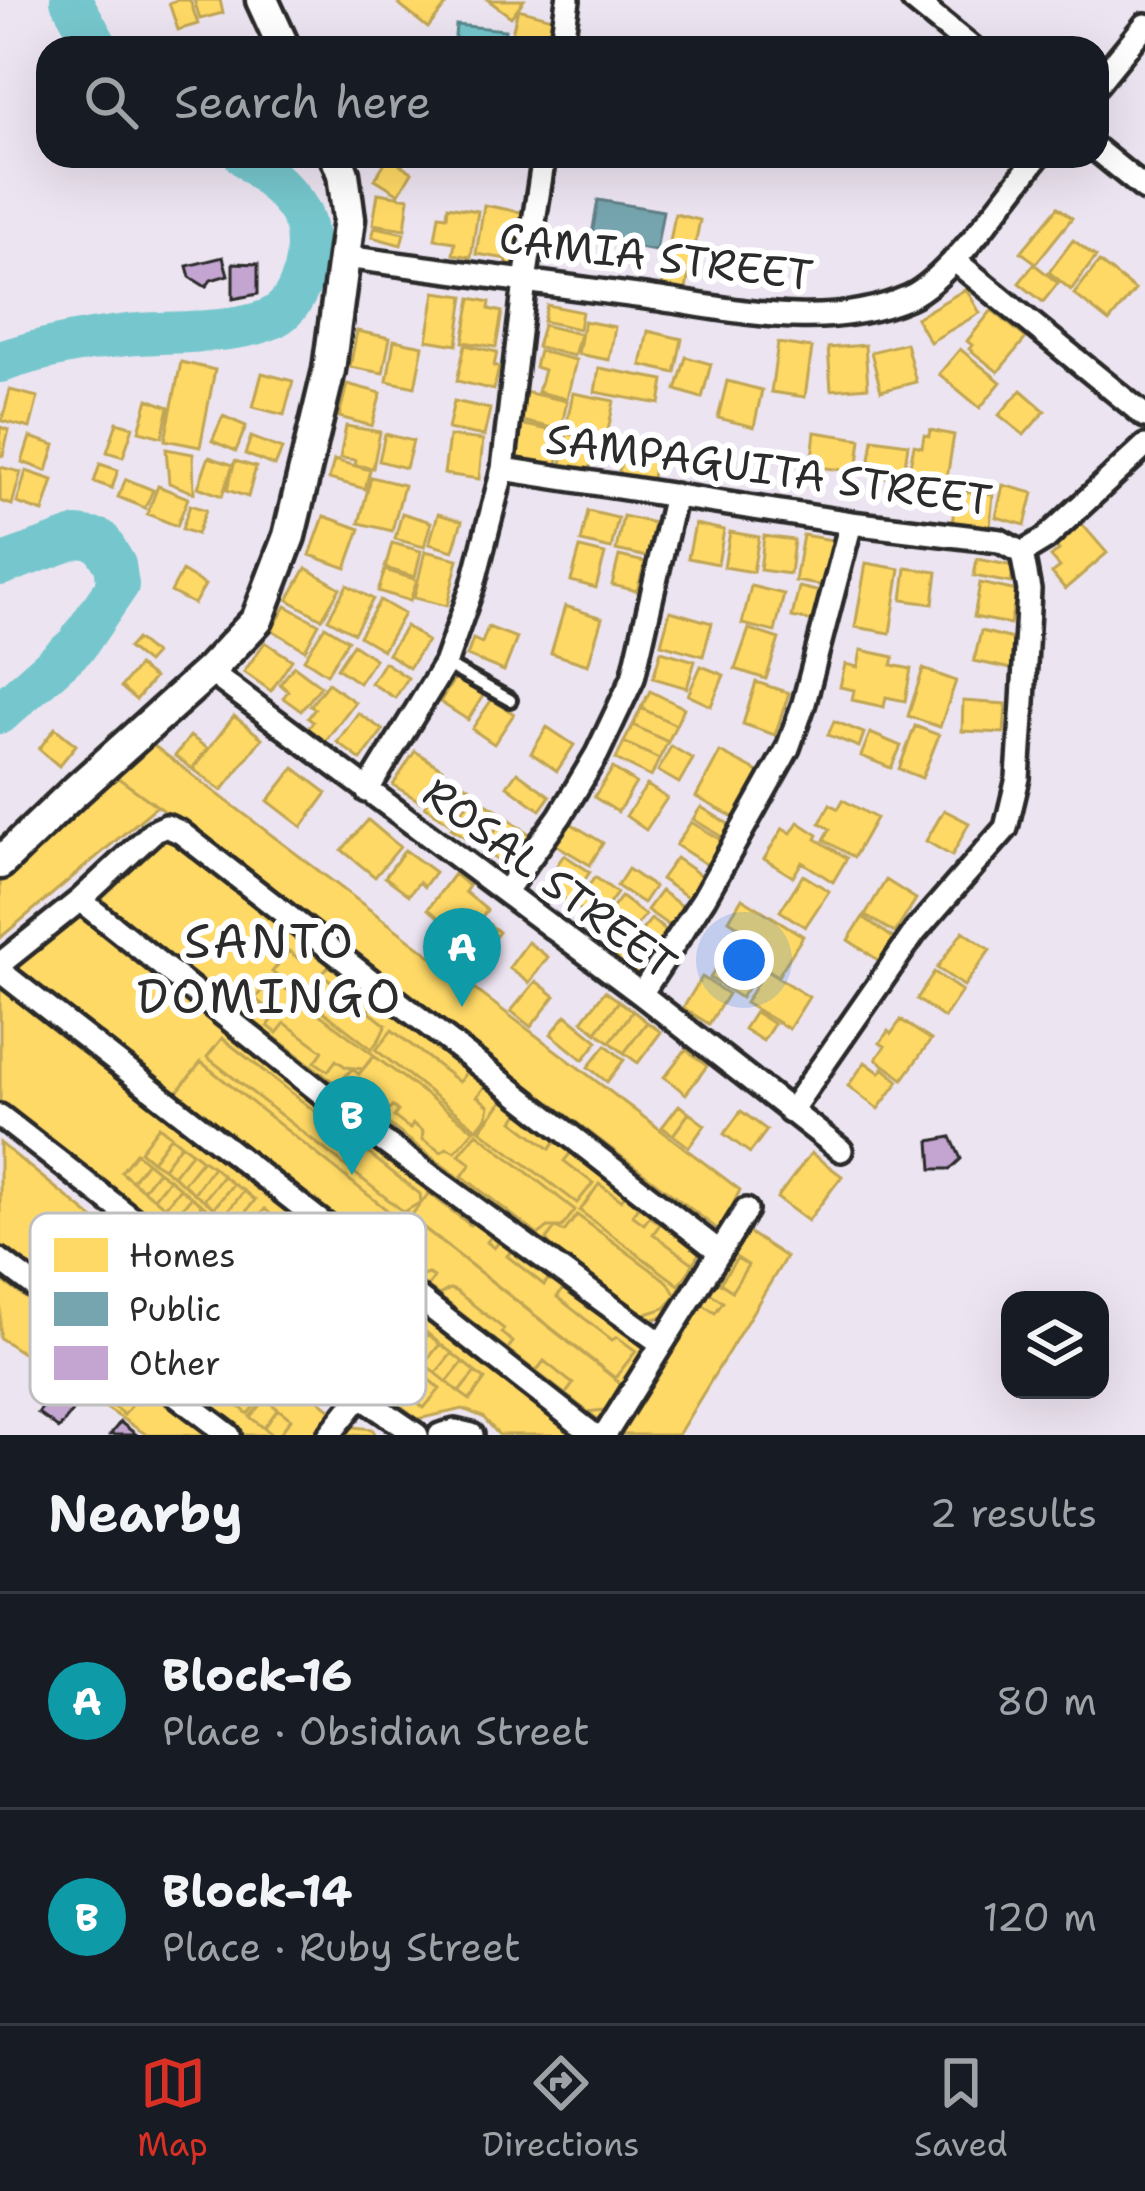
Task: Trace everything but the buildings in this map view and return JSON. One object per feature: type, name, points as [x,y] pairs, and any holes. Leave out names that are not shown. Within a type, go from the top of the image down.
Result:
[{"type":"street","points":[[262,0],[278,36]]},
{"type":"street","points":[[563,36],[568,0]]},
{"type":"street","points":[[913,0],[957,36]]},
{"type":"street","points":[[1109,69],[1145,25]]},
{"type":"street","points":[[1109,160],[1145,189]]},
{"type":"street","points":[[0,863],[209,671],[256,620],[289,536],[329,370],[349,219],[341,168]]},
{"type":"street","points":[[368,791],[446,664],[473,585],[502,469],[542,168]]},
{"type":"street","name":"CAMIA STREET","points":[[345,257],[767,316],[844,315],[912,296],[954,260],[1029,168]]},
{"type":"street","points":[[954,260],[1145,416]]},
{"type":"street","points":[[790,1112],[915,932],[1006,828],[1018,778],[1023,702],[1029,590],[1022,553],[1045,539],[1145,446]]},
{"type":"street","name":"SAMPAGUITA STREET","points":[[502,469],[1000,541],[1022,553]]},
{"type":"street","points":[[505,892],[597,754],[633,678],[675,496]]},
{"type":"street","points":[[641,994],[704,898],[788,748],[851,523]]},
{"type":"street","name":"ROSAL STREET","points":[[209,671],[842,1150]]},
{"type":"street","points":[[312,1213],[0,968],[153,832],[166,826],[180,832],[720,1252]]},
{"type":"street","points":[[80,899],[369,1131],[662,1344]]},
{"type":"street","points":[[0,1116],[125,1213]]},
{"type":"street","points":[[605,1435],[746,1210]]},
{"type":"street","points":[[0,1260],[30,1283]]},
{"type":"street","points":[[426,1303],[594,1435]]},
{"type":"street","points":[[191,1405],[230,1435]]},
{"type":"street","points":[[328,1435],[353,1405]]},
{"type":"street","points":[[373,1405],[417,1435]]},
{"type":"street","points":[[440,1435],[455,1431],[472,1435]]},
{"type":"lane","points":[[446,664],[509,700]]},
{"type":"water","points":[[456,25],[505,30],[504,36],[455,36]]},
{"type":"waterway","points":[[71,0],[91,36]]},
{"type":"waterway","points":[[0,362],[94,339],[242,327],[274,317],[299,286],[307,243],[302,217],[292,201],[259,168]]},
{"type":"waterway","points":[[0,565],[78,537],[100,540],[115,565],[118,585],[77,645],[0,713]]},
{"type":"place","name":"Block-16","points":[[462,1007]]},
{"type":"place","name":"Block-14","points":[[352,1175]]},
{"type":"district","name":"SANTO DOMINGO","points":[[270,968]]}]
